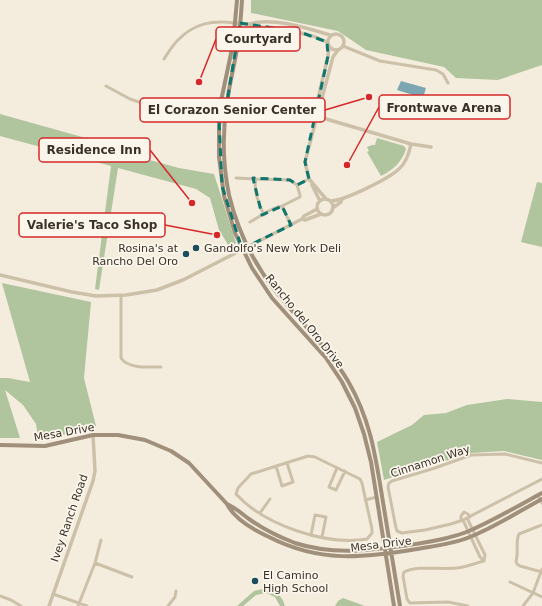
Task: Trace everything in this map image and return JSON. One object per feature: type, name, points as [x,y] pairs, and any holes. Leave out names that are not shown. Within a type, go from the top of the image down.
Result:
[{"type":"main road","name":"Rancho del Oro Drive","points":[[237,0],[233,44],[221,102],[218,146],[222,186],[230,220],[252,268],[272,298],[316,346],[342,382],[355,408],[364,434],[373,476],[394,606]]},
{"type":"main road","name":"Rancho del Oro Drive","points":[[242,0],[237,49],[224,120],[224,157],[229,195],[237,220],[248,246],[271,285],[327,350],[348,381],[360,404],[369,428],[376,454],[400,606]]},
{"type":"main road","name":"Mesa Drive","points":[[0,445],[45,446],[94,435],[110,434],[144,440],[162,446],[189,463],[227,504],[230,510],[255,529],[276,541],[294,548],[336,556],[386,554],[445,544],[473,535],[541,501]]},
{"type":"main road","points":[[373,476],[379,494],[382,495]]},
{"type":"main road","name":"Mesa Drive","points":[[227,504],[233,506],[261,526],[295,543],[336,551],[365,551],[442,539],[470,530],[540,494]]},
{"type":"main road","points":[[376,497],[380,500],[384,509]]},
{"type":"street","points":[[164,59],[176,41],[185,34],[201,24],[218,21],[300,32],[328,44],[334,50],[338,50]]},
{"type":"street","points":[[248,24],[256,22],[280,23],[308,28],[330,35],[336,33],[341,35],[344,40],[343,46],[333,57],[319,109],[316,114]]},
{"type":"street","points":[[320,201],[310,180],[305,162],[328,56],[330,35]]},
{"type":"street","points":[[343,46],[380,61],[436,70],[443,74],[448,83]]},
{"type":"street","points":[[106,86],[133,100],[224,120]]},
{"type":"street","points":[[316,114],[421,147],[431,147]]},
{"type":"street","points":[[310,180],[326,199],[331,201],[342,199],[382,180],[398,170],[407,158],[411,144]]},
{"type":"street","points":[[236,178],[290,180],[296,185],[300,195],[300,197],[250,222]]},
{"type":"street","points":[[256,179],[255,186],[264,215]]},
{"type":"street","points":[[296,185],[310,180]]},
{"type":"street","points":[[326,199],[317,204],[317,209],[321,214],[326,216],[333,211],[334,207],[342,199]]},
{"type":"street","points":[[331,201],[334,207]]},
{"type":"street","points":[[282,206],[291,225]]},
{"type":"street","points":[[0,275],[82,294],[121,296],[156,290],[167,287],[291,225],[317,209]]},
{"type":"street","points":[[302,219],[305,220],[321,214]]},
{"type":"street","points":[[121,296],[121,358],[123,362],[131,365],[161,367]]},
{"type":"street","name":"Ivey Ranch Road","points":[[49,606],[93,481],[95,471],[94,435]]},
{"type":"street","name":"Cinnamon Way","points":[[542,463],[506,454],[471,456],[389,483],[388,487],[397,531],[402,533],[425,530],[468,518],[542,479]]},
{"type":"street","points":[[311,456],[360,479],[372,533],[367,539],[341,539],[311,535],[282,525],[260,513],[238,496],[236,491],[248,477],[252,474],[276,466],[298,458],[311,456]]},
{"type":"street","points":[[276,466],[282,486],[293,482],[287,463]]},
{"type":"street","points":[[337,468],[329,487],[336,490],[345,471]]},
{"type":"street","points":[[540,494],[541,501]]},
{"type":"street","points":[[365,500],[376,497]]},
{"type":"street","points":[[260,513],[270,499]]},
{"type":"street","name":"Cinnamon Way","points":[[462,520],[461,516],[464,512],[468,514],[468,518]]},
{"type":"street","points":[[311,535],[315,515],[326,517],[322,537]]},
{"type":"street","points":[[468,518],[470,530]]},
{"type":"street","points":[[462,520],[485,555],[484,561],[458,568],[428,568],[406,571],[403,576],[407,599],[410,603],[448,602],[468,606]]},
{"type":"street","points":[[524,606],[533,593],[542,571],[517,564],[518,535],[542,525]]},
{"type":"street","points":[[79,604],[101,540]]},
{"type":"street","points":[[94,563],[132,577]]},
{"type":"street","points":[[510,582],[542,597]]},
{"type":"street","points":[[168,606],[175,597],[176,591]]},
{"type":"street","points":[[53,594],[87,606]]},
{"type":"street","points":[[0,596],[21,606]]},
{"type":"highlighted area","points":[[240,23],[300,32],[327,42],[328,56],[305,162],[309,179],[297,185],[290,180],[253,178],[262,215],[282,206],[291,225],[242,249],[222,186],[219,119],[224,120]]},
{"type":"green space","points":[[251,0],[542,0],[542,65],[498,80],[456,78],[444,67],[366,50],[338,31],[251,13]]},
{"type":"green space","points":[[0,114],[125,149],[135,156],[179,168],[214,174],[236,243],[230,248],[219,230],[210,198],[196,189],[118,168],[99,290],[95,289],[111,166],[0,136]]},
{"type":"green space","points":[[377,138],[404,146],[406,149],[402,158],[396,165],[381,176],[367,152],[369,151],[367,147],[375,145]]},
{"type":"green space","points":[[537,182],[542,183],[542,247],[521,242]]},
{"type":"green space","points":[[2,283],[91,302],[84,378],[96,426],[51,438],[38,437],[36,424],[23,405],[5,390],[20,438],[0,438],[0,378],[30,382]]},
{"type":"green space","points":[[507,399],[542,402],[542,460],[504,451],[471,453],[384,480],[377,442],[412,425],[424,415],[446,413],[467,405]]},
{"type":"green space","points":[[263,589],[271,590],[277,593],[285,606],[280,606],[275,597],[266,593],[256,595],[243,606],[237,606],[254,591]]},
{"type":"green space","points":[[343,598],[365,606],[335,606],[338,601]]},
{"type":"water","points":[[401,81],[426,88],[423,98],[397,90]]},
{"type":"place","name":"Courtyard","points":[[199,82]]},
{"type":"place","name":"El Corazon Senior Center","points":[[369,97]]},
{"type":"place","name":"Frontwave Arena","points":[[347,165]]},
{"type":"place","name":"Residence Inn","points":[[192,203]]},
{"type":"place","name":"Valerie's Taco Shop","points":[[217,235]]},
{"type":"place","name":"Gandolfo's New York Deli","points":[[196,248]]},
{"type":"place","name":"Rosina's at Rancho Del Oro","points":[[186,254]]},
{"type":"place","name":"El Camino High School","points":[[255,581]]}]
